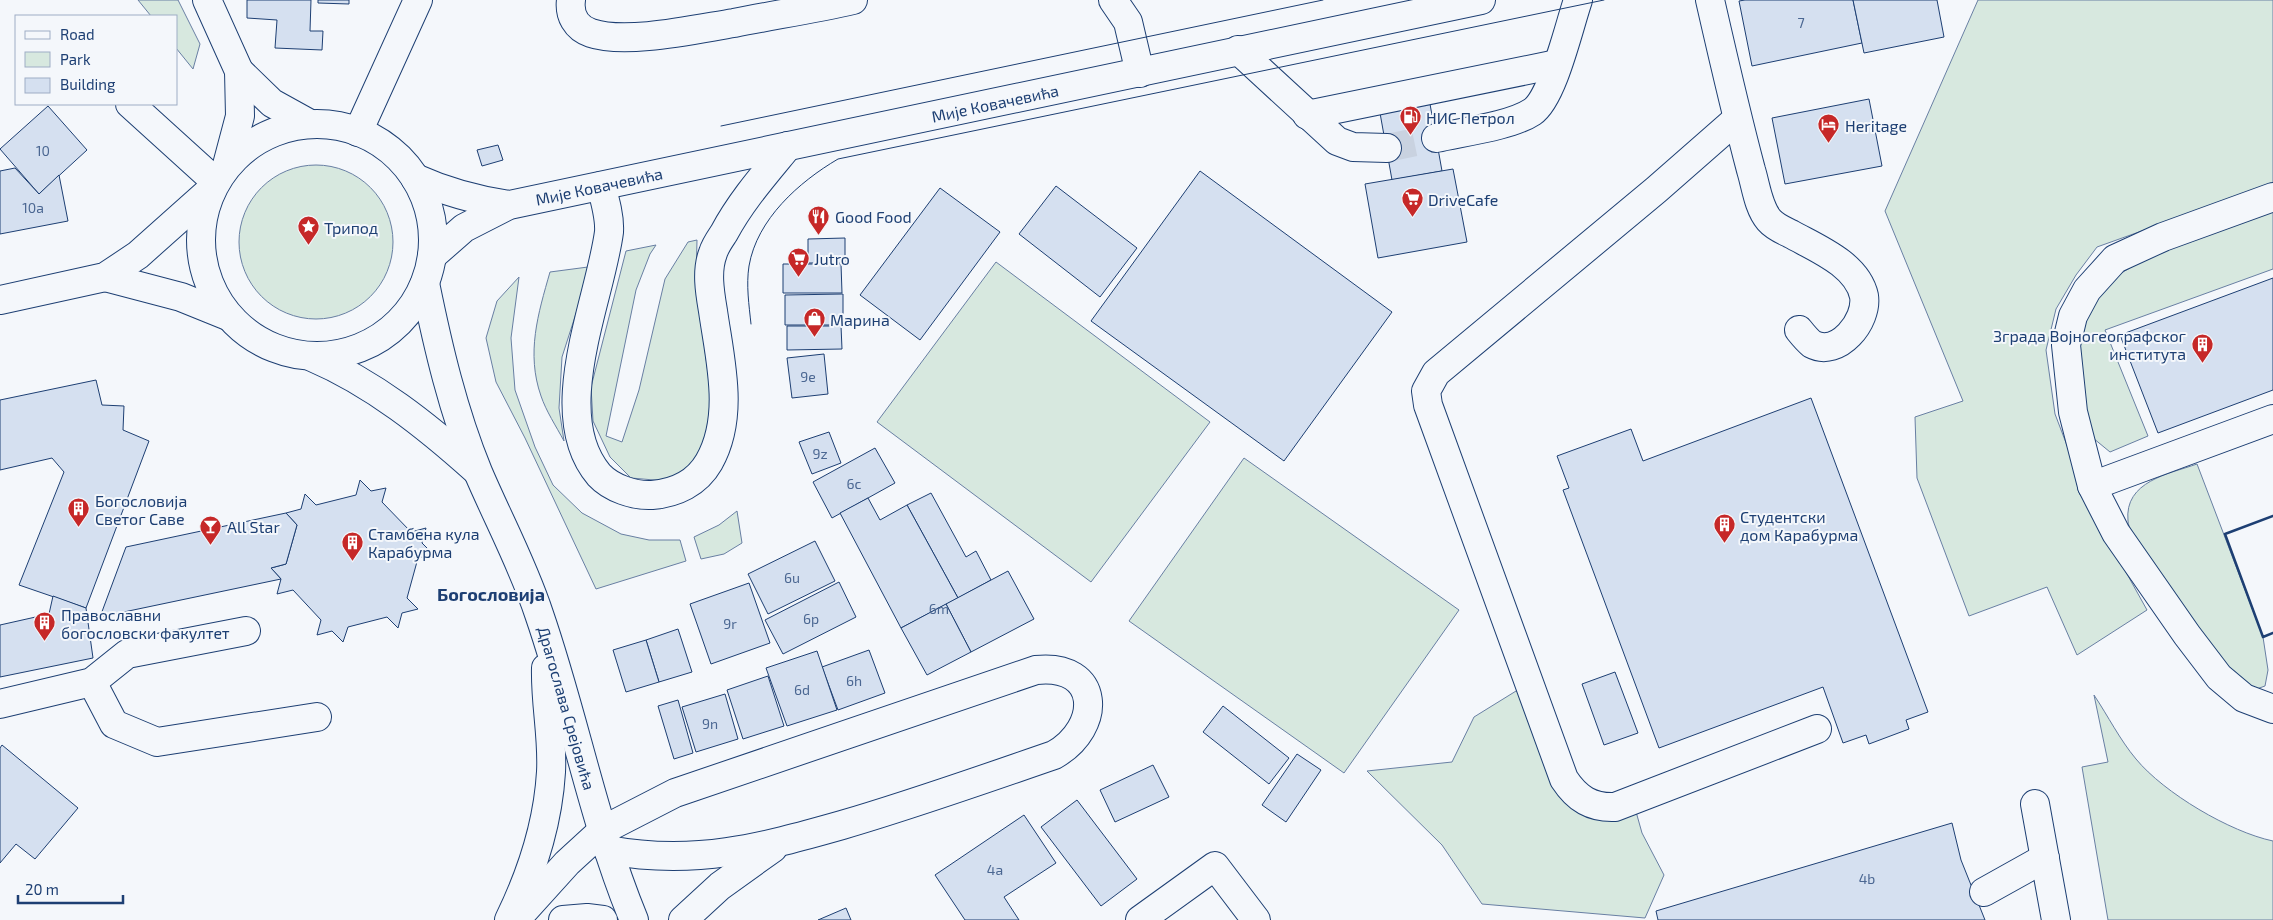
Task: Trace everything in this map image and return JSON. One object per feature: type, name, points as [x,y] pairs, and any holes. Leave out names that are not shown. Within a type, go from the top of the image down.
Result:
[{"type":"main road","points":[[207,0],[240,71],[272,103],[310,124]]},
{"type":"main road","points":[[358,132],[418,0]]},
{"type":"main road","points":[[572,0],[572,16],[578,26],[600,36],[630,37],[690,30],[853,0]]},
{"type":"main road","name":"Мије Ковачевића","points":[[432,256],[464,228],[509,205],[1481,0]]},
{"type":"main road","points":[[1436,138],[1519,119],[1540,105],[1548,91],[1578,0]]},
{"type":"main road","points":[[1710,0],[1737,119],[1763,212],[1773,224],[1830,257],[1852,273],[1864,298],[1859,321],[1850,334],[1838,344],[1824,347],[1817,346],[1811,343],[1799,330]]},
{"type":"main road","points":[[1121,6],[1140,73]]},
{"type":"main road","points":[[1238,50],[1329,135],[1346,145],[1363,149],[1387,148]]},
{"type":"main road","points":[[1307,115],[1557,64]]},
{"type":"main road","points":[[218,179],[240,116],[240,71]]},
{"type":"main road","points":[[131,105],[218,179]]},
{"type":"main road","points":[[1737,119],[1656,190],[1436,373],[1426,391],[1564,779],[1573,792],[1585,801],[1600,808],[1615,807],[1818,729]]},
{"type":"main road","points":[[218,179],[250,144],[279,130],[310,124]]},
{"type":"main road","name":"Мије Ковачевића","points":[[218,179],[202,221],[201,255],[210,287],[228,316],[245,332],[266,345],[288,353],[311,357],[347,353],[380,338],[407,314],[425,283],[432,256],[432,224],[422,193],[415,178],[399,159],[380,143],[358,132],[326,125],[310,124]]},
{"type":"main road","points":[[601,186],[609,230],[579,365],[577,396],[579,424],[591,465],[602,478],[615,487],[627,492],[652,495],[680,488],[697,478],[705,470],[717,449],[723,423],[724,406],[721,368],[710,293],[712,253],[742,203],[788,146]]},
{"type":"main road","name":"Мије Ковачевића","points":[[415,178],[451,193],[479,201],[509,205]]},
{"type":"main road","name":"Мије Ковачевића","points":[[0,300],[105,277],[144,249],[218,179]]},
{"type":"main road","points":[[2273,197],[2164,237],[2115,259],[2087,290],[2072,316],[2066,346],[2073,412],[2092,486],[2116,533],[2186,635],[2219,677],[2244,698],[2273,709]]},
{"type":"main road","name":"Мије Ковачевића","points":[[105,277],[181,297],[228,316]]},
{"type":"main road","name":"Драгослава Срејовића","points":[[425,283],[455,408],[478,472],[525,575],[548,639],[606,840],[634,920]]},
{"type":"main road","name":"Драгослава Срејовића","points":[[311,357],[336,367],[368,386],[437,437],[478,472]]},
{"type":"main road","points":[[2092,486],[2273,420]]},
{"type":"main road","points":[[0,704],[92,682],[127,654],[246,631]]},
{"type":"main road","points":[[509,920],[525,884],[537,849],[549,793],[551,736],[546,683],[548,639]]},
{"type":"main road","points":[[516,920],[547,885],[606,840],[675,793],[1036,670],[1047,669],[1071,676],[1081,682],[1087,691],[1089,700],[1088,714],[1082,728],[1070,744],[1054,754],[908,806],[782,841],[689,857],[651,856],[606,840]]},
{"type":"main road","points":[[92,682],[114,724],[157,742],[317,717]]},
{"type":"main road","points":[[2035,804],[2056,920]]},
{"type":"main road","points":[[683,920],[720,886],[782,841]]},
{"type":"main road","points":[[1984,892],[2045,858]]},
{"type":"main road","points":[[1140,920],[1215,866],[1256,920]]},
{"type":"main road","points":[[563,920],[587,918],[603,920]]},
{"type":"green space","points":[[138,0],[178,0],[200,44],[193,69],[178,50],[178,15],[150,15]]},
{"type":"green space","points":[[1978,0],[2273,0],[2273,184],[2097,247],[2076,275],[2056,309],[2046,350],[2055,414],[2092,511],[2147,610],[2077,655],[2047,587],[1969,616],[1917,478],[1915,417],[1963,401],[1885,211]]},
{"type":"green space","points":[[316,165],[331,166],[346,171],[371,187],[387,212],[392,227],[392,257],[387,272],[371,297],[346,313],[331,318],[316,319],[301,318],[286,313],[261,297],[245,272],[240,257],[239,242],[240,227],[245,212],[261,187],[286,171],[301,166]]},
{"type":"green space","points":[[2273,207],[2273,269],[2105,330],[2148,436],[2110,452],[2093,438],[2085,412],[2077,342],[2083,320],[2110,280],[2159,250]]},
{"type":"green space","points":[[697,240],[696,283],[711,395],[709,440],[691,473],[666,481],[631,478],[610,457],[593,421],[591,387],[626,251],[656,245],[650,254],[636,290],[606,436],[622,442],[639,390],[665,279],[688,242]]},
{"type":"green space","points":[[996,262],[1210,422],[1091,582],[877,422]]},
{"type":"green space","points":[[588,267],[580,301],[562,357],[559,408],[564,441],[541,396],[534,364],[535,334],[550,272]]},
{"type":"green space","points":[[519,277],[511,338],[515,390],[535,447],[553,485],[582,513],[621,534],[649,540],[680,540],[686,561],[596,589],[525,438],[496,382],[486,338],[497,301]]},
{"type":"green space","points":[[1244,458],[1459,610],[1344,773],[1129,621]]},
{"type":"green space","points":[[2197,464],[2263,637],[2268,670],[2265,686],[2251,691],[2233,680],[2140,545],[2128,524],[2129,507],[2133,497],[2141,488],[2150,481]]},
{"type":"green space","points":[[737,511],[742,543],[724,554],[701,559],[694,537],[719,525]]},
{"type":"green space","points":[[1529,683],[1573,792],[1633,801],[1642,833],[1664,875],[1645,918],[1482,904],[1442,845],[1367,771],[1452,762],[1474,717]]},
{"type":"green space","points":[[2094,695],[2130,752],[2163,785],[2180,798],[2218,820],[2237,829],[2273,841],[2273,920],[2108,920],[2082,767],[2108,762]]},
{"type":"building","points":[[247,0],[311,0],[310,31],[323,31],[322,50],[275,48],[277,20],[247,18]]},
{"type":"building","points":[[318,0],[349,0],[349,4],[318,3]]},
{"type":"building","points":[[1853,0],[1862,43],[1752,66],[1739,1]]},
{"type":"building","points":[[1853,0],[1937,0],[1944,37],[1864,53]]},
{"type":"building","points":[[1869,99],[1882,166],[1785,184],[1772,118]]},
{"type":"building","points":[[1430,104],[1442,171],[1392,180],[1380,113]]},
{"type":"building","points":[[48,106],[87,150],[39,194],[0,149]]},
{"type":"building","points":[[498,145],[503,160],[482,166],[477,150]]},
{"type":"building","points":[[15,168],[39,194],[59,175],[68,221],[0,234],[0,171]]},
{"type":"building","points":[[1453,169],[1467,242],[1378,258],[1365,184]]},
{"type":"building","points":[[1200,171],[1392,312],[1284,461],[1091,321]]},
{"type":"building","points":[[1056,186],[1137,248],[1100,297],[1019,234]]},
{"type":"building","points":[[940,188],[1000,232],[920,340],[860,295]]},
{"type":"building","points":[[845,238],[845,263],[808,263],[808,239]]},
{"type":"building","points":[[783,264],[841,264],[842,293],[783,293]]},
{"type":"building","name":"Зграда Војногеографског института","points":[[2273,278],[2273,390],[2158,433],[2120,335]]},
{"type":"building","points":[[843,294],[843,325],[785,325],[785,295]]},
{"type":"building","name":"Марина","points":[[787,326],[841,326],[842,349],[787,350]]},
{"type":"building","points":[[824,354],[828,394],[792,398],[787,358]]},
{"type":"building","name":"Богословија Светог Саве","points":[[96,380],[102,405],[124,406],[123,430],[149,441],[86,608],[19,585],[64,472],[52,458],[0,470],[0,400]]},
{"type":"building","name":"Студентски дом Карабурма","points":[[1811,398],[1928,712],[1906,720],[1909,729],[1869,744],[1866,735],[1843,743],[1823,687],[1659,748],[1563,490],[1569,488],[1557,456],[1631,429],[1643,461]]},
{"type":"building","points":[[829,432],[841,463],[812,474],[799,442]]},
{"type":"building","points":[[875,448],[895,483],[832,518],[813,482]]},
{"type":"building","name":"Стамбена кула Карабурма","points":[[360,480],[371,491],[386,488],[382,502],[411,532],[426,528],[422,543],[433,554],[418,558],[407,598],[418,609],[402,613],[398,628],[387,617],[348,627],[343,642],[332,631],[317,635],[321,620],[293,590],[277,594],[281,579],[271,568],[286,564],[297,525],[286,513],[301,509],[305,494],[316,505],[356,495]]},
{"type":"building","points":[[931,493],[966,557],[976,551],[991,580],[958,598],[907,505]]},
{"type":"building","points":[[868,498],[880,520],[907,505],[958,598],[901,628],[840,513]]},
{"type":"building","points":[[286,513],[297,525],[286,564],[271,568],[281,579],[100,617],[126,547]]},
{"type":"building","points":[[815,541],[835,581],[768,614],[748,574]]},
{"type":"building","points":[[1008,571],[1034,619],[971,652],[946,604]]},
{"type":"building","points":[[839,582],[856,617],[783,654],[765,620]]},
{"type":"building","points":[[749,583],[770,643],[711,664],[690,604]]},
{"type":"building","name":"Православни богословски факултет","points":[[53,596],[86,608],[93,658],[0,677],[0,625],[49,614]]},
{"type":"building","points":[[946,604],[971,652],[927,675],[901,628]]},
{"type":"building","points":[[678,629],[692,672],[659,682],[646,640]]},
{"type":"building","points":[[646,640],[659,682],[626,692],[613,650]]},
{"type":"building","points":[[869,650],[885,693],[838,710],[822,667]]},
{"type":"building","points":[[817,651],[837,710],[787,726],[766,668]]},
{"type":"building","points":[[1615,672],[1638,733],[1604,745],[1582,684]]},
{"type":"building","points":[[768,676],[784,726],[743,739],[727,690]]},
{"type":"building","points":[[725,694],[738,739],[696,752],[682,707]]},
{"type":"building","points":[[678,700],[693,753],[674,759],[658,706]]},
{"type":"building","points":[[1223,706],[1289,758],[1269,784],[1203,732]]},
{"type":"building","points":[[2,745],[78,808],[35,859],[16,844],[0,863],[0,748]]},
{"type":"building","points":[[1297,754],[1321,770],[1286,822],[1262,805]]},
{"type":"building","points":[[1153,765],[1169,797],[1115,822],[1100,790]]},
{"type":"building","points":[[1077,800],[1137,879],[1101,906],[1041,827]]},
{"type":"building","points":[[1024,815],[1056,863],[1004,897],[1019,920],[965,920],[935,875]]},
{"type":"building","points":[[1952,823],[1961,860],[1985,920],[1658,920],[1656,911]]},
{"type":"building","points":[[846,908],[851,920],[818,920]]},
{"type":"tunnel","points":[[1387,148],[1436,138]]},
{"type":"tram line","points":[[721,126],[1323,0]]},
{"type":"tram line","points":[[751,324],[748,273],[754,249],[761,233],[782,203],[809,179],[838,159],[1604,0]]},
{"type":"wall","points":[[2273,516],[2225,534],[2263,637],[2273,633]]},
{"type":"place","name":"НИС Петрол","points":[[1410,136]]},
{"type":"place","name":"Heritage","points":[[1829,144]]},
{"type":"place","name":"DriveCafe","points":[[1412,218]]},
{"type":"place","name":"Good Food","points":[[819,235]]},
{"type":"place","name":"Трипод","points":[[308,246]]},
{"type":"place","name":"Jutro","points":[[798,277]]},
{"type":"place","name":"Марина","points":[[814,338]]},
{"type":"place","name":"Зграда Војногеографског института","points":[[2202,363]]},
{"type":"place","name":"Богословија Светог Саве","points":[[79,528]]},
{"type":"place","name":"Студентски дом Карабурма","points":[[1724,544]]},
{"type":"place","name":"All Star","points":[[211,545]]},
{"type":"place","name":"Стамбена кула Карабурма","points":[[352,561]]},
{"type":"place","name":"Православни богословски факултет","points":[[45,642]]},
{"type":"district","name":"Богословија","points":[[491,594]]}]
